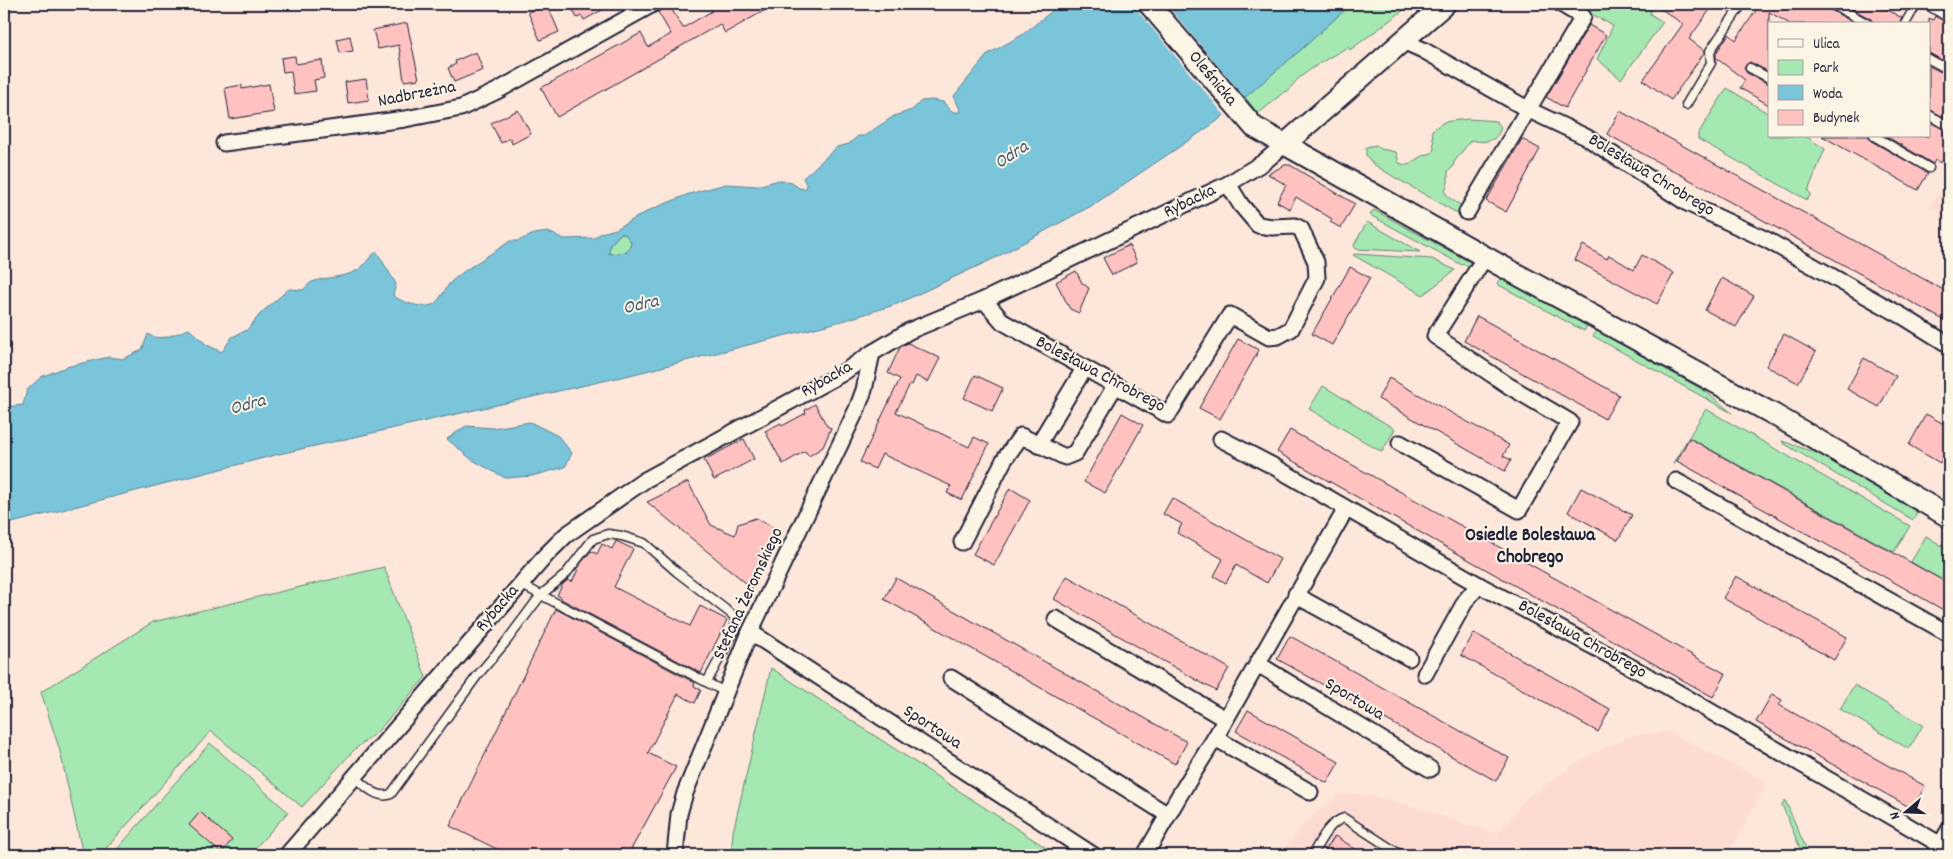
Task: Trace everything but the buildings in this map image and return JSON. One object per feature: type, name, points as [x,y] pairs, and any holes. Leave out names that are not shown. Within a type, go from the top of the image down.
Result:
[{"type":"main road","name":"Oleśnicka","points":[[1149,4],[1254,127],[1284,145]]},
{"type":"main road","name":"Rybacka","points":[[1284,145],[1445,4]]},
{"type":"main road","points":[[1284,145],[1764,409],[1949,517]]},
{"type":"street","name":"Nadbrzeżna","points":[[224,144],[405,119],[461,108],[497,91],[653,4]]},
{"type":"street","points":[[1467,212],[1583,17],[1561,4]]},
{"type":"street","name":"Bolesława Chrobrego","points":[[1402,41],[1423,50],[1529,110],[1586,137],[1610,157],[1687,203],[1768,240],[1904,317],[1949,345]]},
{"type":"street","name":"Rybacka","points":[[287,855],[520,584],[566,535],[620,496],[675,462],[841,374],[872,352],[909,331],[984,300],[1228,184],[1264,162],[1284,145]]},
{"type":"street","points":[[1228,184],[1245,211],[1258,225],[1298,227],[1315,224]]},
{"type":"street","name":"Bolesława Chrobrego","points":[[984,300],[1003,322],[1168,415],[1230,315],[1269,338],[1278,336],[1291,329],[1318,274],[1316,262],[1304,234],[1298,227]]},
{"type":"street","points":[[1400,443],[1519,510],[1570,422],[1509,386],[1435,336],[1485,257]]},
{"type":"street","name":"Stefana Żeromskiego","points":[[675,855],[679,814],[685,794],[750,632],[857,408],[864,390],[872,352]]},
{"type":"street","points":[[1038,445],[1084,368]]},
{"type":"street","points":[[962,542],[1004,460],[1021,436],[1065,457],[1075,452],[1115,386]]},
{"type":"street","name":"Bolesława Chrobrego","points":[[1222,439],[1281,470],[1479,585],[1670,688],[1938,850],[1949,830]]},
{"type":"street","points":[[1676,481],[1949,634]]},
{"type":"street","points":[[1145,855],[1258,664],[1296,594],[1346,509]]},
{"type":"street","points":[[1425,674],[1466,600],[1479,585]]},
{"type":"street","points":[[1296,594],[1409,658]]},
{"type":"street","points":[[1056,619],[1225,720]]},
{"type":"street","name":"Sportowa","points":[[750,632],[1094,855]]},
{"type":"street","name":"Sportowa","points":[[1258,664],[1430,769]]},
{"type":"street","points":[[951,678],[1168,815]]},
{"type":"street","points":[[1215,738],[1310,792]]},
{"type":"lane","points":[[1686,105],[1711,63],[1710,52],[1742,4]]},
{"type":"lane","points":[[1832,4],[1864,22]]},
{"type":"lane","points":[[1906,22],[1914,8],[1914,4]]},
{"type":"lane","points":[[1926,4],[1949,18]]},
{"type":"lane","points":[[1930,60],[1949,70]]},
{"type":"lane","points":[[1750,68],[1768,77]]},
{"type":"lane","points":[[1930,116],[1949,126]]},
{"type":"lane","points":[[1877,138],[1929,168]]},
{"type":"lane","points":[[354,777],[373,792],[382,795],[391,794],[476,676],[505,643],[542,595],[565,575],[593,539],[600,536],[608,534],[622,536],[644,544],[734,616],[736,628],[707,682]]},
{"type":"lane","points":[[520,584],[725,692]]},
{"type":"lane","points":[[1312,855],[1329,829],[1337,820],[1344,818],[1401,855]]},
{"type":"shaded area","points":[[1949,181],[1949,217],[1929,206]]},
{"type":"shaded area","points":[[1669,732],[1767,782],[1728,855],[1280,855],[1304,825],[1338,794],[1358,794],[1390,800],[1497,834],[1528,797],[1586,757],[1634,735]]},
{"type":"green space","points":[[1351,4],[1412,4],[1350,50],[1348,47],[1324,60],[1298,79],[1289,91],[1284,92],[1258,114],[1245,97]]},
{"type":"green space","points":[[1574,4],[1648,4],[1652,7],[1650,14],[1663,22],[1621,79],[1597,59],[1613,26]]},
{"type":"green space","points":[[1727,88],[1768,113],[1768,138],[1808,138],[1825,149],[1808,191],[1811,194],[1807,200],[1698,139],[1698,134]]},
{"type":"green space","points":[[1468,119],[1496,121],[1501,127],[1496,136],[1489,141],[1471,140],[1454,162],[1453,167],[1448,171],[1448,182],[1445,192],[1449,198],[1467,209],[1464,217],[1373,164],[1366,155],[1366,147],[1376,145],[1381,149],[1396,152],[1399,163],[1409,165],[1420,157],[1432,153],[1434,148],[1432,130],[1444,122]]},
{"type":"green space","points":[[1374,210],[1470,262],[1470,268],[1370,215]]},
{"type":"green space","points":[[1367,222],[1420,252],[1356,249],[1354,245]]},
{"type":"green space","points":[[621,233],[626,235],[631,242],[630,246],[626,251],[619,254],[608,254],[610,245]]},
{"type":"green space","points":[[1353,255],[1432,259],[1455,270],[1423,295]]},
{"type":"green space","points":[[1500,278],[1587,326],[1584,331],[1497,284]]},
{"type":"green space","points":[[1597,331],[1705,391],[1732,413],[1593,336]]},
{"type":"green space","points":[[1323,386],[1395,429],[1382,452],[1309,409]]},
{"type":"green space","points":[[1706,409],[1910,526],[1894,552],[1690,438],[1674,465],[1673,463]]},
{"type":"green space","points":[[1782,441],[1819,454],[1917,512],[1913,520],[1783,443]]},
{"type":"green space","points":[[1926,536],[1949,550],[1949,584],[1911,562]]},
{"type":"green space","points":[[384,567],[426,677],[377,732],[355,749],[302,807],[211,731],[100,855],[83,855],[60,751],[41,692],[153,622]]},
{"type":"green space","points":[[771,668],[1057,855],[731,855],[733,832]]},
{"type":"green space","points":[[1854,685],[1923,725],[1909,749],[1840,709]]},
{"type":"green space","points":[[210,743],[288,812],[249,855],[112,855]]},
{"type":"green space","points":[[1785,800],[1808,853],[1803,855],[1782,805]]},
{"type":"water","name":"Odra","points":[[1061,4],[1351,4],[1303,48],[1216,122],[1093,205],[995,258],[897,304],[846,320],[630,375],[279,454],[4,525],[4,407],[23,405],[27,390],[41,377],[66,367],[109,357],[123,359],[142,350],[148,334],[158,338],[189,329],[207,345],[222,352],[232,337],[247,330],[261,313],[289,289],[303,290],[312,282],[354,272],[377,252],[396,284],[393,295],[411,304],[428,306],[438,300],[459,275],[510,241],[518,241],[534,234],[548,232],[564,239],[594,238],[601,233],[616,229],[650,210],[689,194],[726,184],[757,186],[779,180],[805,189],[807,186],[803,178],[837,147],[849,144],[858,136],[864,136],[894,116],[912,110],[921,101],[943,102],[953,112],[961,112],[954,96],[988,54],[1022,35]],"holes":[[[621,233],[626,235],[631,242],[630,248],[626,252],[609,254],[610,245]]]},
{"type":"water","points":[[530,422],[558,436],[572,453],[565,467],[532,476],[505,478],[471,459],[447,439],[466,426],[493,428]]},
{"type":"pier","points":[[1132,4],[1166,4],[1246,99],[1226,117]]},
{"type":"district","name":"Osiedle Bolesława Chobrego","points":[[1530,547]]}]
